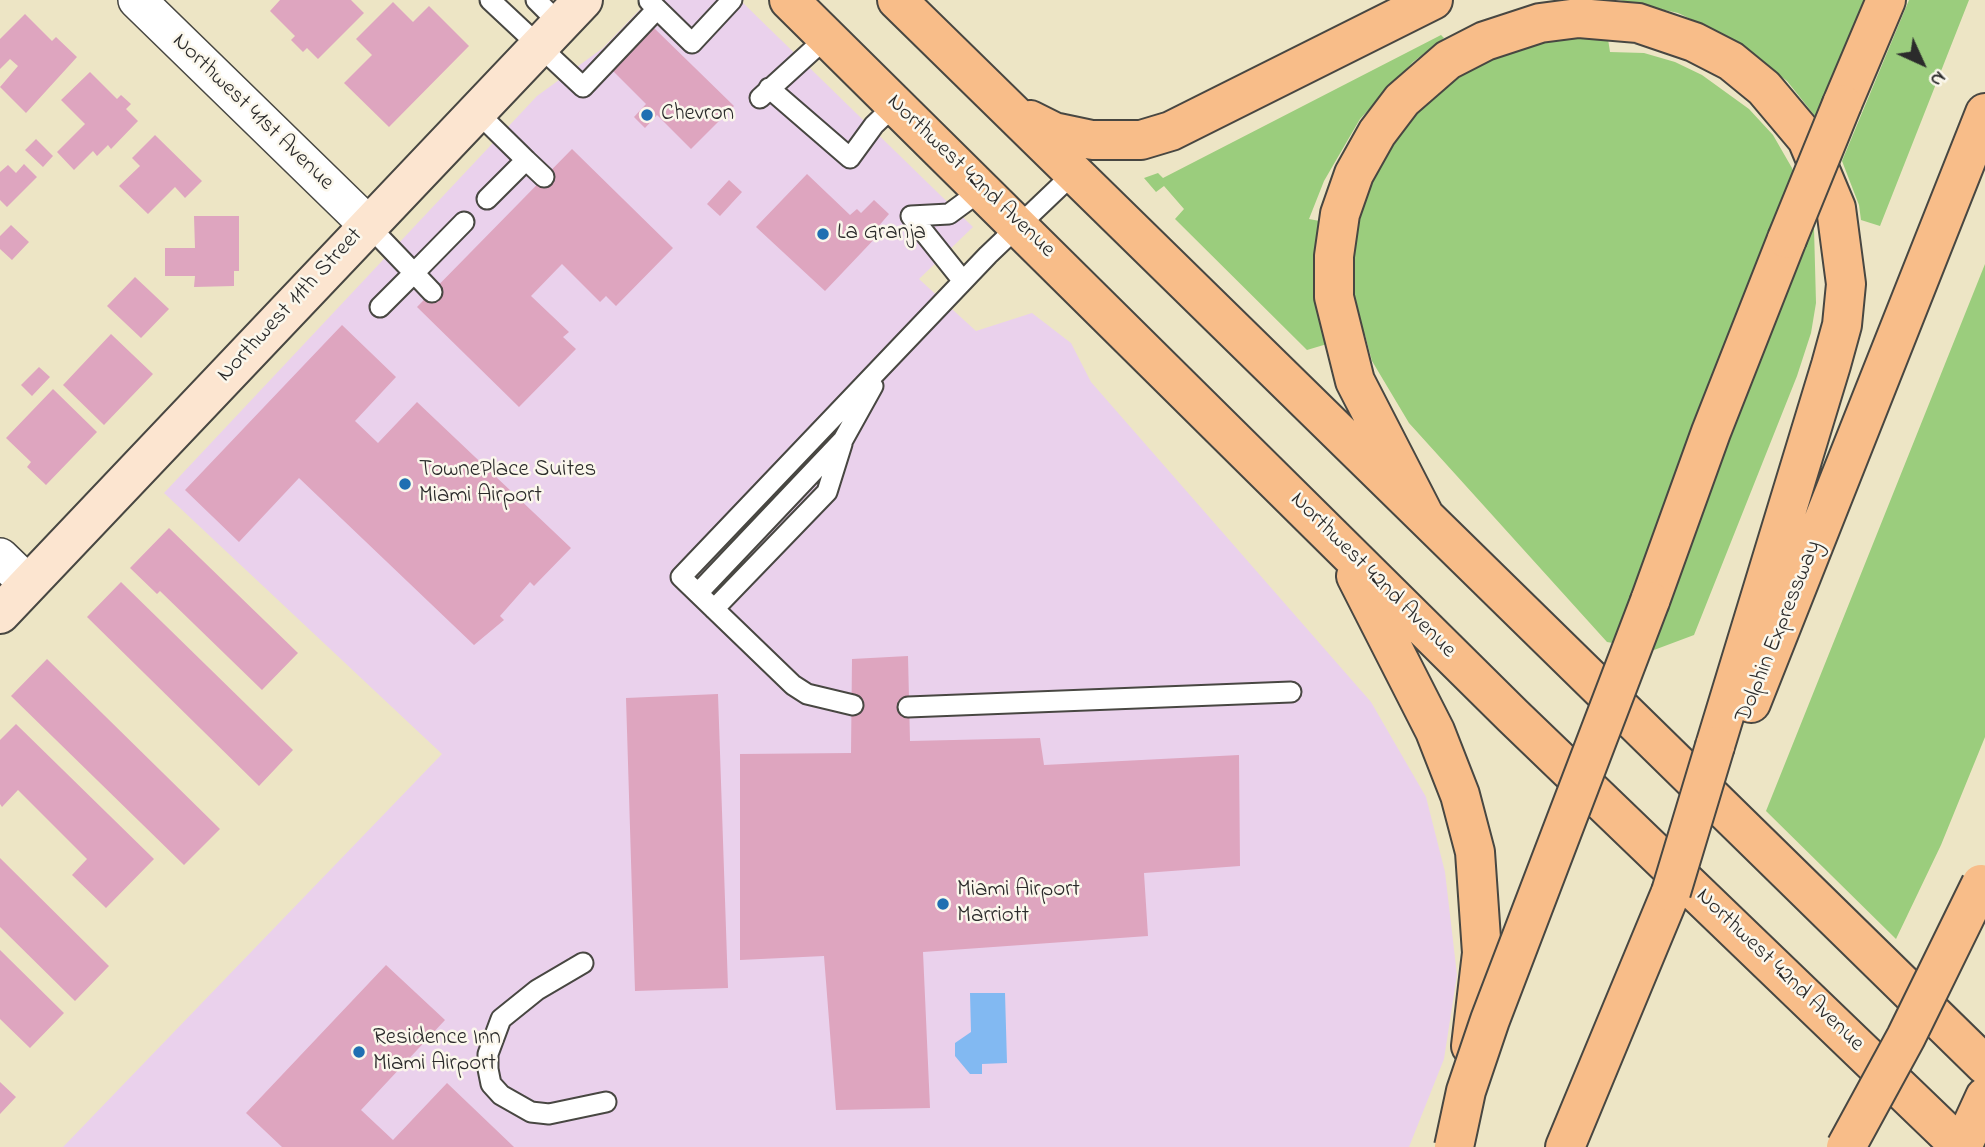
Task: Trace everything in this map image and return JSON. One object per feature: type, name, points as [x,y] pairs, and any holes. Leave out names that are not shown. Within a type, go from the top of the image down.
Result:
[{"type":"highway","name":"Northwest 42nd Avenue","points":[[789,0],[1021,226],[1341,546],[1962,1147]]},
{"type":"highway","points":[[897,0],[1076,172],[1985,1065]]},
{"type":"highway","points":[[1007,107],[1042,128],[1067,136],[1107,141],[1141,140],[1205,117],[1433,0]]},
{"type":"highway","points":[[1454,1147],[1466,1091],[1490,1020],[1650,601],[1710,432],[1886,0]]},
{"type":"highway","points":[[1424,515],[1355,381],[1334,297],[1334,256],[1340,214],[1354,174],[1377,133],[1402,100],[1448,60],[1485,41],[1540,23],[1579,18],[1638,23],[1694,42],[1731,61],[1764,88],[1807,139],[1836,208],[1846,284],[1838,338],[1722,752],[1642,967],[1565,1147]]},
{"type":"highway","name":"Dolphin Expressway","points":[[1722,752],[1985,113]]},
{"type":"highway","points":[[1341,546],[1435,731],[1460,795],[1475,852],[1482,923],[1478,1004],[1470,1053],[1445,1147]]},
{"type":"highway","points":[[1846,1147],[1917,1015],[1983,880]]},
{"type":"highway","points":[[1962,1147],[1985,1097]]},
{"type":"street","name":"Northwest 41st Avenue","points":[[137,0],[368,225]]},
{"type":"street","name":"Northwest 11th Street","points":[[0,614],[477,111],[554,18]]},
{"type":"street","points":[[0,557],[28,584]]},
{"type":"lane","points":[[490,0],[554,18],[583,86],[652,4],[692,43],[732,0]]},
{"type":"lane","points":[[827,37],[764,93],[850,158],[874,125],[896,104]]},
{"type":"lane","points":[[477,111],[544,177]]},
{"type":"lane","points":[[487,199],[526,160]]},
{"type":"lane","points":[[853,705],[829,701],[800,689],[779,673],[681,577],[963,281],[1076,172]]},
{"type":"lane","points":[[963,281],[911,216],[949,214],[983,189]]},
{"type":"lane","points":[[380,307],[464,222]]},
{"type":"lane","points":[[368,225],[432,292]]},
{"type":"lane","points":[[714,609],[827,492],[843,440],[887,360]]},
{"type":"lane","points":[[698,593],[843,440]]},
{"type":"lane","points":[[908,707],[1291,692]]},
{"type":"lane","points":[[583,963],[537,990],[501,1019],[488,1054],[488,1069],[491,1084],[501,1095],[531,1112],[549,1114],[606,1102]]},
{"type":"shaded area","points":[[649,0],[740,0],[973,227],[919,279],[976,331],[1032,313],[1071,343],[1091,382],[1371,702],[1426,797],[1445,872],[1457,975],[1444,1059],[1409,1147],[63,1147],[442,754],[164,493],[537,96],[603,48]]},
{"type":"green space","points":[[1619,0],[1864,0],[1815,116],[1787,81],[1729,37],[1678,13]]},
{"type":"green space","points":[[1909,0],[1969,0],[1880,226],[1861,220],[1859,205],[1842,161]]},
{"type":"green space","points":[[1441,35],[1444,38],[1413,62],[1360,119],[1324,181],[1309,219],[1325,222],[1327,344],[1307,350],[1175,219],[1184,209],[1164,186],[1156,192],[1144,178],[1158,173],[1163,178]]},
{"type":"green space","points":[[1554,37],[1608,39],[1610,52],[1644,53],[1675,62],[1702,75],[1749,109],[1773,135],[1792,168],[1814,228],[1816,303],[1811,333],[1797,376],[1694,635],[1654,650],[1607,642],[1409,423],[1372,361],[1365,335],[1355,337],[1351,247],[1368,181],[1415,107],[1479,63]]},
{"type":"green space","points":[[1985,264],[1985,737],[1941,845],[1896,939],[1766,811]]},
{"type":"water","points":[[970,993],[1005,993],[1007,1063],[982,1064],[982,1074],[970,1074],[955,1056],[955,1043],[971,1032]]},
{"type":"building","points":[[280,0],[351,0],[364,13],[318,59],[307,48],[303,52],[291,40],[295,36],[270,11]]},
{"type":"building","points":[[393,2],[413,22],[429,6],[469,46],[389,127],[344,83],[372,55],[356,39]]},
{"type":"building","points":[[25,14],[52,41],[56,37],[77,57],[26,113],[0,87],[18,66],[10,59],[0,69],[0,39]]},
{"type":"building","name":"Chevron","points":[[652,26],[734,106],[691,149],[657,115],[645,128],[634,117],[646,104],[610,68]]},
{"type":"building","points":[[90,72],[117,99],[121,95],[131,104],[126,109],[138,121],[111,149],[108,145],[97,156],[93,151],[74,170],[57,152],[85,124],[61,100]]},
{"type":"building","points":[[155,135],[202,181],[185,198],[175,187],[148,214],[119,186],[140,166],[132,158]]},
{"type":"building","points":[[36,139],[53,156],[43,167],[25,150]]},
{"type":"building","points":[[572,149],[673,248],[616,306],[606,296],[600,302],[562,264],[531,296],[569,332],[563,337],[576,349],[519,407],[417,307]]},
{"type":"building","points":[[24,164],[37,177],[7,207],[0,200],[0,172],[8,165],[16,173]]},
{"type":"building","points":[[807,174],[850,215],[857,209],[861,213],[874,200],[889,214],[877,228],[881,232],[825,291],[756,227]]},
{"type":"building","points":[[729,180],[742,192],[720,216],[707,204]]},
{"type":"building","points":[[194,216],[239,216],[239,271],[234,271],[234,286],[194,287],[195,276],[165,276],[165,248],[195,248]]},
{"type":"building","points":[[11,225],[29,242],[12,260],[0,249],[0,236]]},
{"type":"building","points":[[135,277],[169,309],[141,338],[107,306]]},
{"type":"building","name":"TownePlace Suites Miami Airport","points":[[342,325],[396,377],[355,421],[378,443],[417,402],[571,548],[534,586],[530,582],[500,616],[504,620],[474,645],[299,478],[239,542],[185,490]]},
{"type":"building","points":[[111,334],[153,374],[104,425],[63,385]]},
{"type":"building","points":[[39,367],[50,377],[32,396],[21,385]]},
{"type":"building","points":[[53,389],[97,432],[46,485],[27,467],[31,462],[6,438]]},
{"type":"building","points":[[169,528],[298,653],[262,690],[160,591],[157,594],[130,568]]},
{"type":"building","points":[[121,582],[293,750],[259,786],[87,617]]},
{"type":"building","name":"Miami Airport Marriott","points":[[908,656],[910,741],[1040,738],[1044,765],[1239,755],[1240,866],[1144,873],[1148,936],[923,952],[930,1108],[836,1110],[824,956],[740,960],[740,754],[851,753],[852,659]]},
{"type":"building","points":[[47,659],[220,829],[184,865],[11,696]]},
{"type":"building","points":[[718,694],[728,988],[635,991],[626,698]]},
{"type":"building","points":[[16,724],[154,859],[106,908],[72,875],[87,859],[18,790],[2,807],[0,804],[0,740]]},
{"type":"building","points":[[0,858],[109,966],[75,1001],[0,927]]},
{"type":"building","points":[[0,950],[64,1013],[30,1048],[0,1019]]},
{"type":"building","name":"Residence Inn Miami Airport","points":[[386,965],[445,1020],[361,1110],[393,1140],[447,1083],[514,1147],[282,1147],[246,1113]]},
{"type":"building","points":[[0,1082],[16,1097],[0,1114]]},
{"type":"place","name":"Chevron","points":[[647,115]]},
{"type":"place","name":"La Granja","points":[[823,234]]},
{"type":"place","name":"TownePlace Suites Miami Airport","points":[[405,484]]},
{"type":"place","name":"Miami Airport Marriott","points":[[943,904]]},
{"type":"place","name":"Residence Inn Miami Airport","points":[[359,1052]]}]
